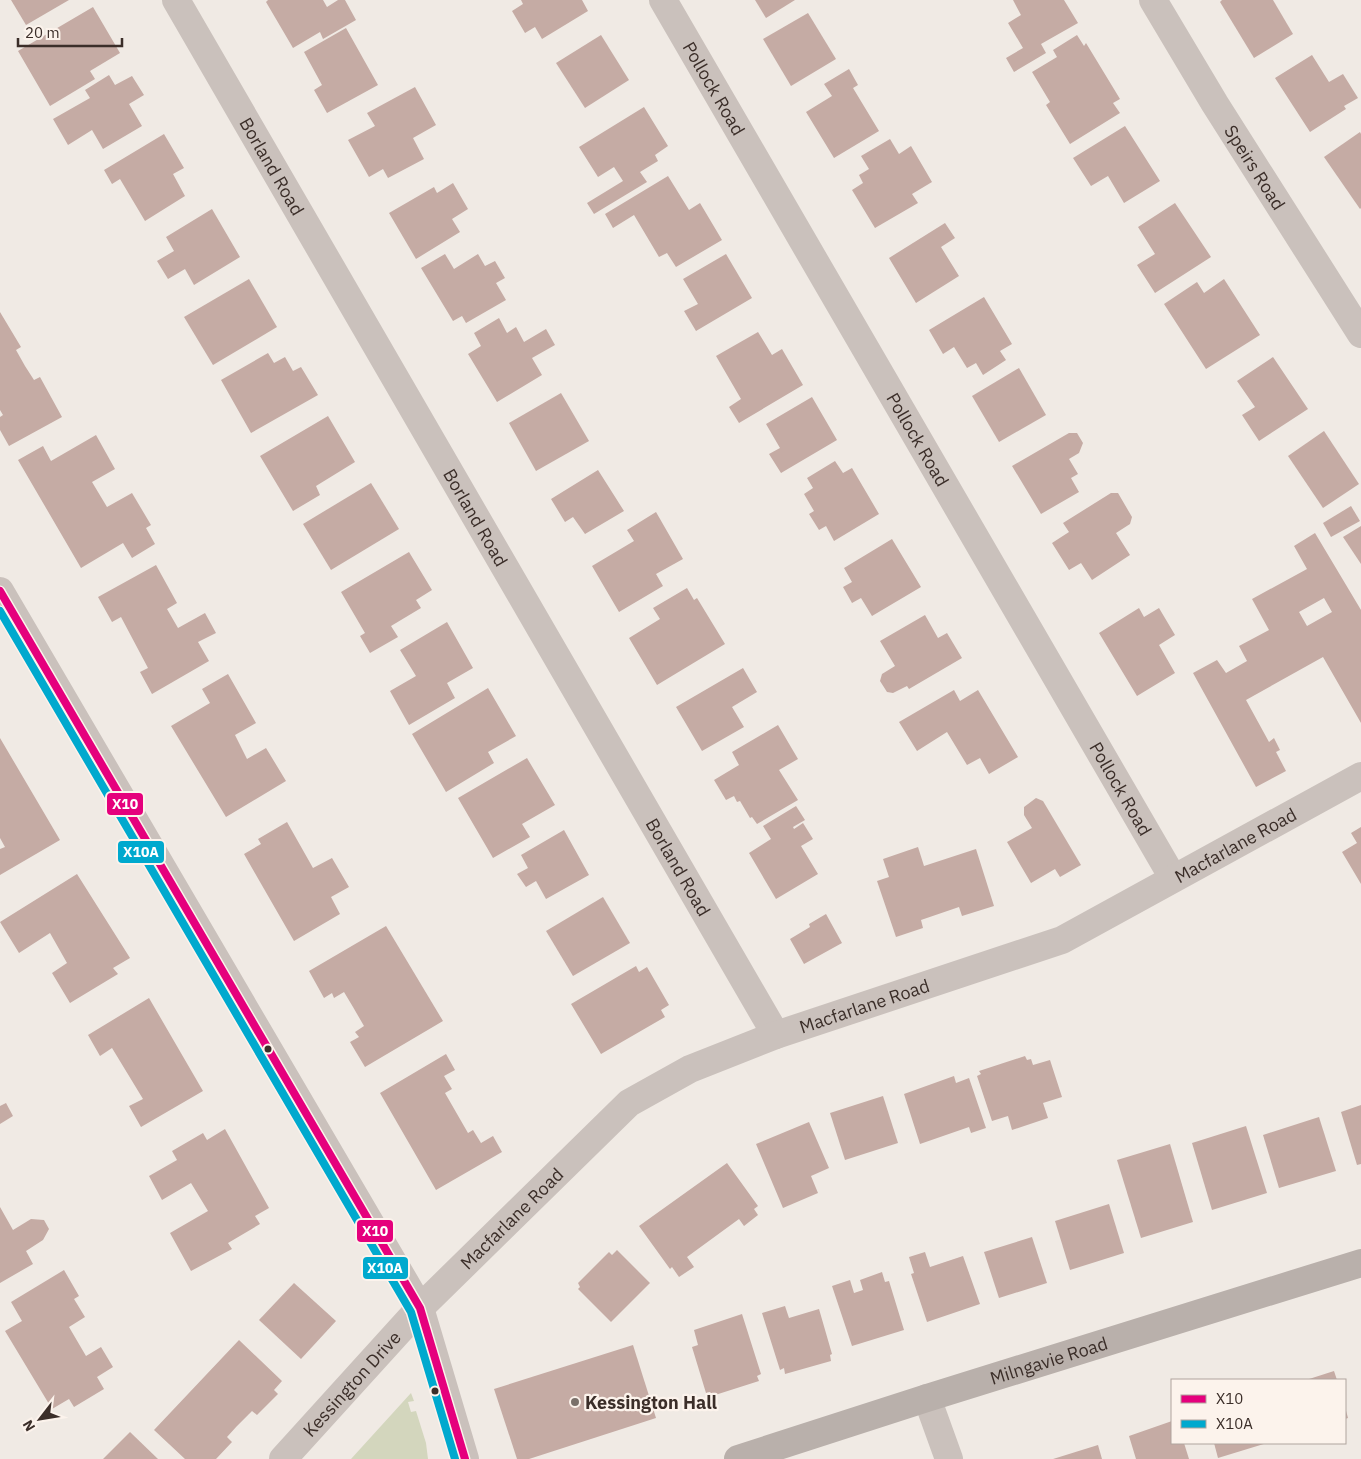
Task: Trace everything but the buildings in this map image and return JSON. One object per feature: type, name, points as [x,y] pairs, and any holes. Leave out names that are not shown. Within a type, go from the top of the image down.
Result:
[{"type":"main road","name":"Milngavie Road","points":[[738,1459],[1361,1263]]},
{"type":"street","name":"Borland Road","points":[[176,0],[776,1035]]},
{"type":"street","name":"Pollock Road","points":[[663,0],[1173,878]]},
{"type":"street","name":"Speirs Road","points":[[1153,0],[1215,104],[1361,334]]},
{"type":"street","points":[[0,591],[420,1308],[465,1459]]},
{"type":"street","name":"Macfarlane Road","points":[[420,1308],[630,1103],[690,1070],[776,1035],[1062,940],[1361,776]]},
{"type":"street","name":"Kessington Drive","points":[[283,1459],[420,1308]]},
{"type":"street","points":[[927,1398],[949,1459]]},
{"type":"green space","points":[[411,1393],[414,1401],[408,1402],[411,1412],[416,1411],[426,1443],[428,1459],[351,1459]]},
{"type":"transit line","name":"X10","points":[[0,591],[420,1308],[465,1459]]},
{"type":"transit line","name":"X10A","points":[[0,611],[411,1312],[455,1459]]},
{"type":"place","name":"Kessington Hall","points":[[575,1402]]}]
